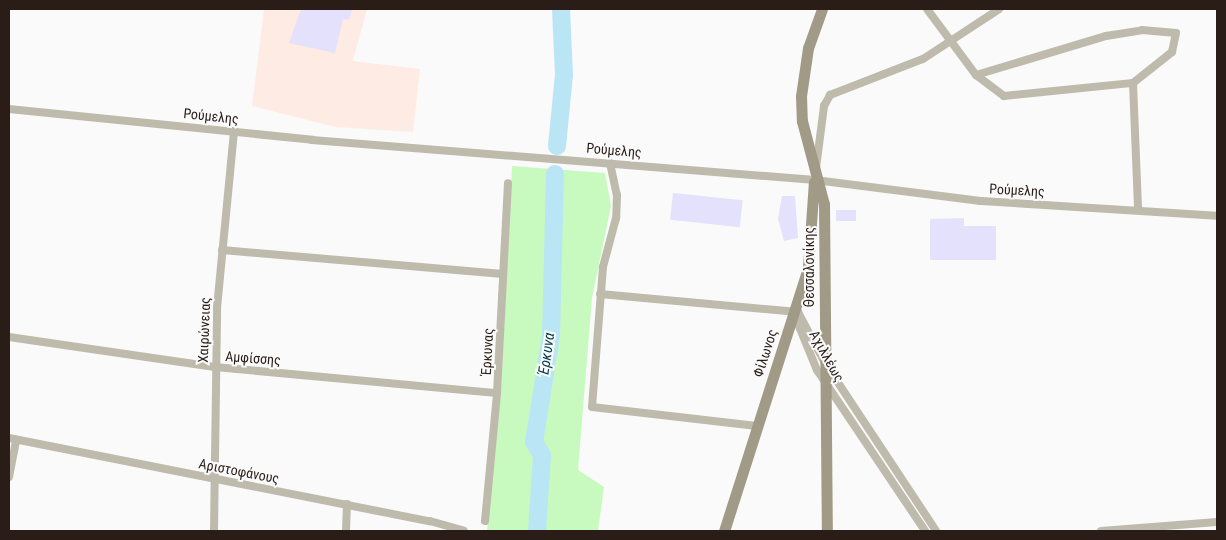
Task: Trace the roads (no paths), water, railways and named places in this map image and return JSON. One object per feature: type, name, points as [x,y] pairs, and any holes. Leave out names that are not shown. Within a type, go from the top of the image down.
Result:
[{"type":"main road","name":"Θεσσαλονίκης","points":[[822,9],[808,48],[801,96],[802,121],[815,180],[824,204],[827,531]]},
{"type":"main road","name":"Φίλωνος","points":[[724,531],[810,257],[815,180]]},
{"type":"street","points":[[927,9],[976,75],[1004,96],[1133,83],[1172,52],[1177,36],[1168,30],[1106,36],[976,75]]},
{"type":"street","points":[[815,180],[822,122],[830,95],[923,59],[999,9]]},
{"type":"street","points":[[1133,83],[1138,210]]},
{"type":"street","name":"Ρούμελης","points":[[9,109],[370,145],[610,162],[815,180],[981,201],[1217,216]]},
{"type":"street","name":"Χαιρώνειας","points":[[214,531],[212,479],[215,367],[222,250],[234,131]]},
{"type":"street","points":[[610,162],[617,195],[616,218],[600,294],[592,407],[757,426]]},
{"type":"street","name":"Έρκυνας","points":[[485,521],[497,393],[508,183]]},
{"type":"street","points":[[222,250],[503,274]]},
{"type":"street","points":[[600,294],[794,310]]},
{"type":"street","name":"Αχιλλέως","points":[[794,310],[802,315],[825,363],[936,531]]},
{"type":"street","name":"Αχιλλέως","points":[[794,310],[806,349],[825,382],[925,531]]},
{"type":"street","name":"Αμφίσσης","points":[[9,337],[215,367],[497,393]]},
{"type":"street","points":[[9,477],[12,439]]},
{"type":"street","name":"Αριστοφάνους","points":[[12,439],[347,504],[464,531]]},
{"type":"street","points":[[346,531],[347,504]]},
{"type":"street","points":[[1101,531],[1142,530],[1217,522]]},
{"type":"waterway","name":"Έρκυνα","points":[[557,146],[564,75],[561,9]]},
{"type":"waterway","name":"Έρκυνα","points":[[537,531],[542,455],[534,442],[551,336],[555,174]]}]
